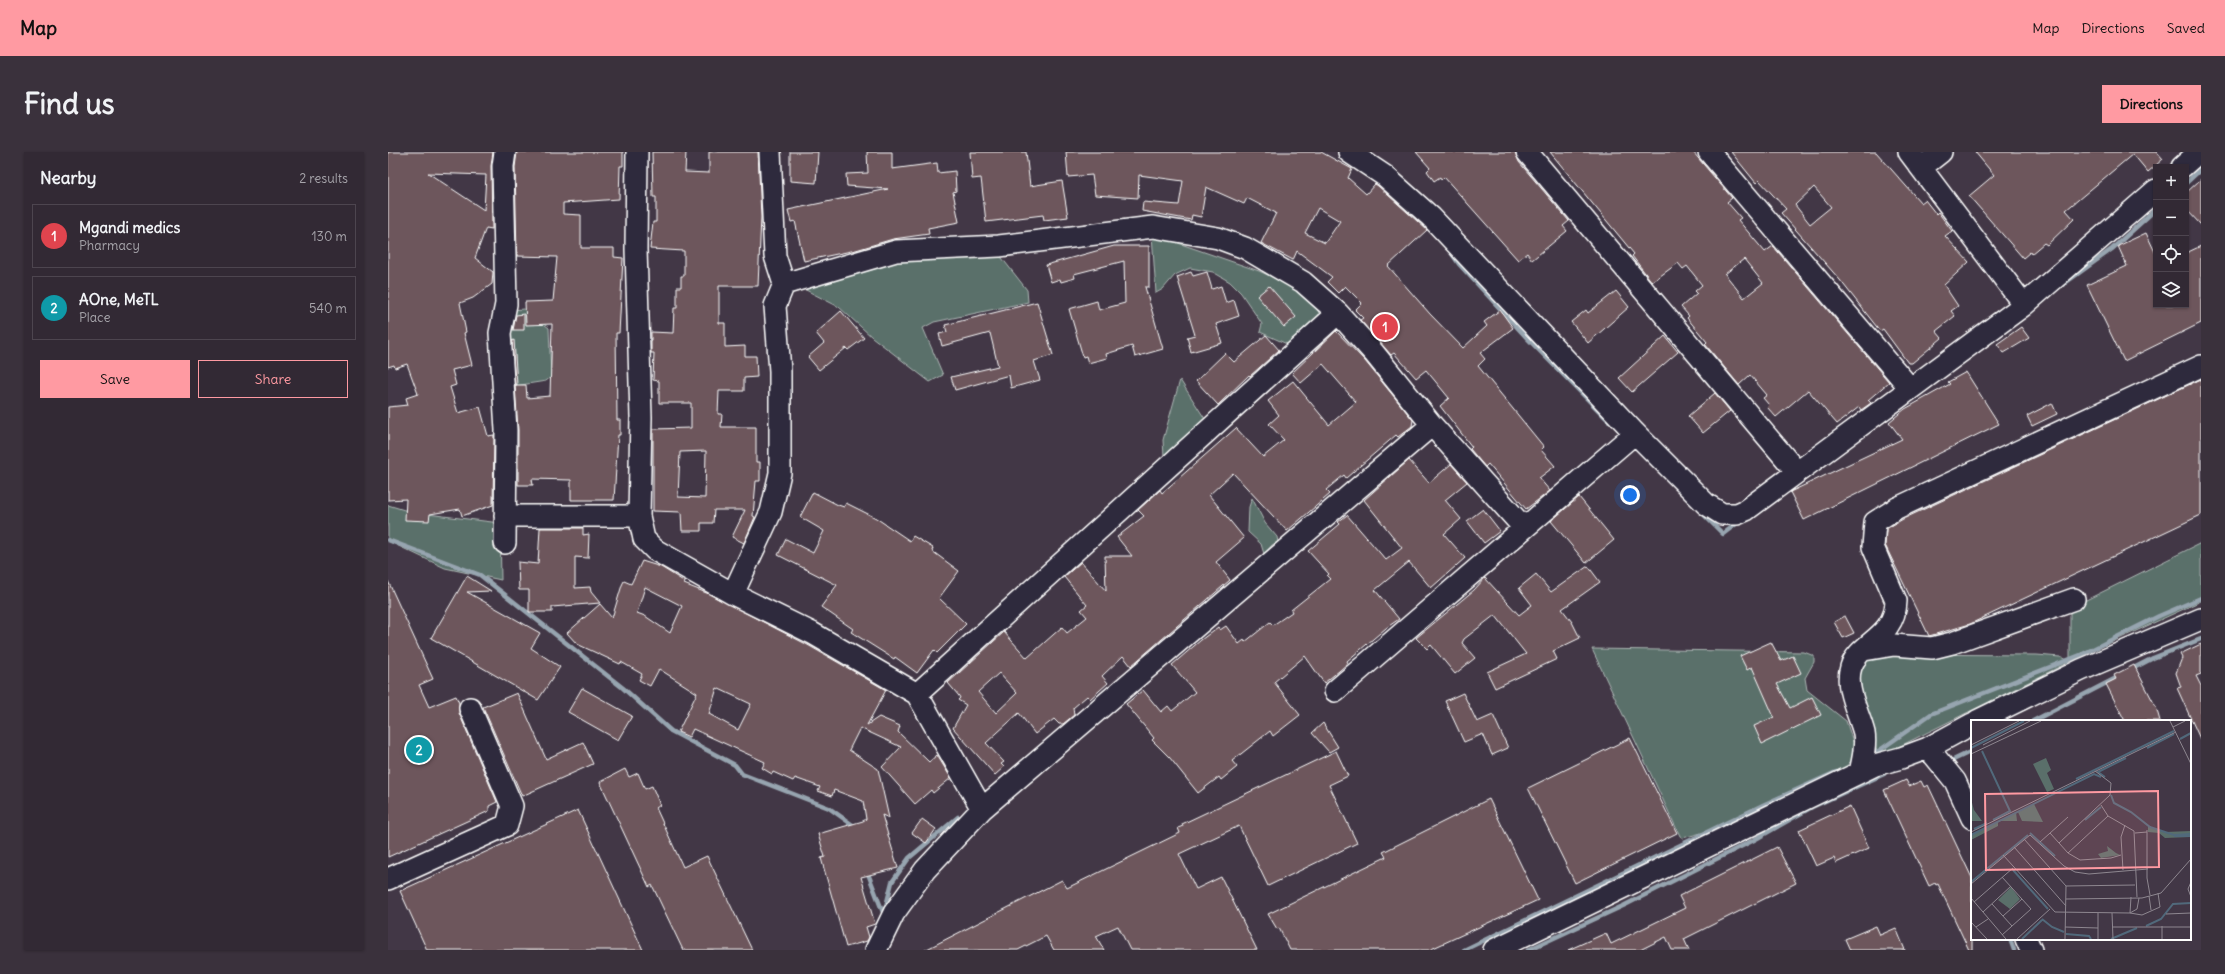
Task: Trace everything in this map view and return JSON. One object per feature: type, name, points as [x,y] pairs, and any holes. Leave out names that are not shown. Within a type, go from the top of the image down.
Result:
[{"type":"street","points":[[505,152],[503,166],[506,304],[500,333],[506,430],[505,543]]},
{"type":"street","points":[[637,152],[636,249],[641,417],[640,516],[642,533],[648,545],[733,594],[812,634],[917,694],[982,809]]},
{"type":"street","points":[[733,594],[771,512],[780,473],[780,371],[775,306],[784,284],[775,256],[770,152]]},
{"type":"street","points":[[1349,152],[1385,176],[1431,217],[1635,433],[1706,504],[1722,514],[1737,514],[1746,510],[2024,305],[2153,193]]},
{"type":"street","points":[[1527,152],[1797,472]]},
{"type":"street","points":[[1709,152],[1910,388]]},
{"type":"street","points":[[1941,152],[1915,160],[2024,305]]},
{"type":"street","points":[[2185,164],[2199,152]]},
{"type":"street","points":[[784,284],[896,250],[999,246],[1153,227],[1218,238],[1245,248],[1303,282],[1338,313],[1374,353],[1432,425],[1524,528]]},
{"type":"street","points":[[917,694],[1338,313]]},
{"type":"street","points":[[1860,772],[1863,760],[1864,734],[1853,698],[1850,668],[1854,659],[1887,627],[1896,610],[1896,601],[1873,548],[1875,522],[1897,508],[2201,366]]},
{"type":"street","points":[[876,950],[894,913],[925,870],[982,809],[1432,425]]},
{"type":"street","points":[[1335,691],[1635,433]]},
{"type":"street","points":[[506,516],[640,516]]},
{"type":"street","points":[[1864,650],[1894,646],[1932,648],[1952,643],[2074,599]]},
{"type":"street","points":[[1979,720],[2081,670],[2201,619]]},
{"type":"street","points":[[388,879],[508,825],[512,806],[470,708]]},
{"type":"street","points":[[1494,950],[1860,772],[1876,765],[1928,748],[1971,725]]},
{"type":"street","points":[[1928,748],[1955,781],[1971,816]]},
{"type":"street","points":[[2026,940],[2031,950]]},
{"type":"green space","points":[[1152,234],[1259,271],[1287,284],[1316,304],[1320,317],[1287,344],[1260,332],[1262,324],[1241,293],[1230,282],[1213,272],[1190,268],[1175,275],[1163,289],[1156,293]]},
{"type":"green space","points":[[998,253],[1027,290],[1028,302],[934,322],[923,328],[943,375],[930,382],[872,337],[839,307],[798,286],[879,260]]},
{"type":"green space","points":[[524,309],[549,328],[551,377],[546,381],[508,387],[511,310]]},
{"type":"green space","points":[[1180,380],[1207,422],[1164,456],[1163,440]]},
{"type":"green space","points":[[1252,498],[1265,523],[1277,537],[1278,542],[1272,545],[1264,554],[1261,544],[1248,532],[1249,507]]},
{"type":"green space","points":[[388,505],[411,512],[500,523],[501,580],[445,568],[388,541]]},
{"type":"green space","points":[[2201,543],[2201,601],[2071,661],[1880,756],[1867,731],[1854,678],[1866,654],[2037,655],[2060,657],[2070,661],[2070,608]]},
{"type":"green space","points":[[1592,649],[1804,652],[1814,656],[1814,662],[1805,678],[1807,690],[1846,721],[1857,753],[1840,775],[1745,821],[1683,838],[1680,836]]},
{"type":"building","points":[[388,152],[493,152],[491,166],[492,229],[486,228],[475,258],[493,272],[492,284],[473,298],[460,303],[466,332],[464,333],[472,365],[452,370],[456,385],[450,387],[458,413],[480,407],[488,436],[494,435],[493,505],[462,516],[460,509],[430,514],[429,521],[405,520],[406,499],[388,500],[388,407],[408,405],[406,398],[418,394],[407,364],[395,368],[394,365],[388,367]],"holes":[[[428,173],[486,175],[484,210]]]},
{"type":"building","points":[[517,152],[623,152],[623,166],[620,166],[619,199],[563,203],[563,214],[581,215],[581,248],[614,248],[614,257],[623,258],[619,333],[616,333],[617,420],[620,420],[620,435],[618,435],[614,500],[571,500],[571,480],[532,479],[533,485],[518,485],[518,430],[515,385],[526,385],[527,398],[550,396],[552,324],[526,325],[525,302],[553,301],[557,257],[517,256],[515,167]]},
{"type":"building","points":[[652,152],[686,152],[685,172],[709,173],[709,152],[758,152],[761,217],[758,286],[719,286],[719,323],[725,323],[725,347],[745,346],[745,356],[756,356],[757,377],[744,378],[744,391],[719,391],[718,414],[722,414],[721,427],[756,427],[756,462],[760,462],[760,481],[756,481],[753,516],[755,517],[744,543],[732,537],[745,510],[714,510],[713,523],[701,523],[701,531],[682,531],[681,512],[653,511],[653,429],[691,428],[691,403],[659,403],[659,381],[653,380],[654,353],[651,353],[651,332],[673,333],[674,308],[677,308],[677,287],[681,287],[681,276],[684,276],[684,251],[650,249],[653,222],[656,222],[656,197],[653,197]],"holes":[[[706,451],[705,498],[678,497],[680,452]]]},
{"type":"building","points":[[790,152],[818,152],[816,183],[790,181]]},
{"type":"building","points":[[867,152],[892,152],[892,169],[937,163],[938,173],[955,171],[956,191],[953,192],[959,222],[928,228],[929,234],[893,239],[856,250],[804,261],[795,221],[791,222],[788,210],[888,189],[847,186],[846,174],[868,173]]},
{"type":"building","points":[[970,152],[1026,152],[1030,186],[1062,181],[1068,217],[1044,220],[1043,215],[986,222],[981,178],[972,179]]},
{"type":"building","points":[[1066,152],[1321,152],[1352,169],[1348,178],[1366,194],[1375,184],[1427,230],[1388,266],[1430,314],[1463,348],[1487,326],[1484,322],[1500,310],[1513,328],[1480,353],[1485,359],[1478,366],[1544,447],[1541,450],[1555,466],[1539,478],[1550,491],[1526,509],[1488,464],[1485,467],[1470,449],[1472,447],[1440,406],[1449,398],[1426,370],[1416,378],[1394,353],[1391,355],[1360,320],[1363,318],[1355,310],[1362,303],[1345,286],[1338,293],[1327,282],[1332,277],[1297,251],[1293,260],[1261,243],[1276,213],[1247,198],[1244,204],[1206,187],[1201,217],[1192,215],[1191,220],[1142,211],[1143,202],[1179,205],[1183,181],[1139,175],[1138,198],[1095,195],[1092,175],[1068,177]],"holes":[[[1318,208],[1340,221],[1325,243],[1305,233]]]},
{"type":"building","points":[[1416,152],[1515,152],[1519,162],[1569,221],[1563,226],[1567,231],[1532,260],[1527,253],[1518,260],[1444,177],[1441,180],[1440,177],[1434,181],[1427,171],[1430,168]]},
{"type":"building","points":[[1550,152],[1693,152],[1732,198],[1727,202],[1741,218],[1738,220],[1765,252],[1773,246],[1889,382],[1868,400],[1871,403],[1861,410],[1859,407],[1837,424],[1808,390],[1776,417],[1767,407],[1769,405],[1763,398],[1767,395],[1750,375],[1739,385],[1705,344],[1707,342],[1687,318],[1689,316],[1681,307],[1697,293],[1695,291],[1702,285],[1687,266],[1683,269],[1678,263],[1652,282],[1632,256],[1634,254]],"holes":[[[1744,259],[1763,283],[1744,298],[1725,274]]]},
{"type":"building","points":[[1731,152],[1876,152],[1921,203],[1925,200],[1936,214],[1938,212],[1952,231],[1945,236],[1969,262],[1944,285],[1958,306],[1951,311],[1955,316],[1936,331],[1942,338],[1912,363],[1908,363],[1883,329],[1880,331],[1840,280],[1781,213],[1786,209],[1759,180],[1756,183]],"holes":[[[1814,187],[1831,207],[1810,224],[1795,205]]]},
{"type":"building","points":[[1975,152],[2157,152],[2163,159],[2157,164],[2153,164],[2153,168],[2148,172],[2133,154],[2066,210],[2074,219],[2047,245],[2044,243],[2031,254],[2030,252],[2023,258],[1969,196],[1994,175]]},
{"type":"building","points":[[2201,179],[2201,225],[2189,212],[2189,190]]},
{"type":"building","points":[[2146,233],[2153,248],[2153,308],[2189,308],[2189,252],[2201,246],[2201,323],[2124,361],[2087,285],[2127,266],[2118,246]]},
{"type":"building","points":[[1114,246],[1149,246],[1149,287],[1145,287],[1163,349],[1135,357],[1132,346],[1106,354],[1107,358],[1088,363],[1086,356],[1083,357],[1069,309],[1097,301],[1099,310],[1125,303],[1124,261],[1074,274],[1075,278],[1061,282],[1060,279],[1051,282],[1046,265]]},
{"type":"building","points":[[1191,272],[1193,276],[1207,272],[1212,289],[1221,286],[1226,303],[1234,300],[1239,316],[1216,324],[1222,343],[1191,352],[1187,337],[1195,335],[1177,277]]},
{"type":"building","points":[[1269,286],[1296,317],[1284,327],[1257,296]]},
{"type":"building","points":[[1616,291],[1629,307],[1588,343],[1571,322],[1586,310],[1588,313]]},
{"type":"building","points":[[1037,302],[1053,355],[1034,361],[1040,380],[1011,388],[1009,375],[955,390],[951,377],[998,366],[990,333],[942,346],[939,334],[947,332],[945,325]]},
{"type":"building","points":[[841,311],[864,338],[848,350],[846,348],[819,370],[808,357],[824,343],[816,333]]},
{"type":"building","points":[[524,314],[524,330],[513,330],[516,315]]},
{"type":"building","points":[[2021,327],[2029,338],[2004,353],[1997,344]]},
{"type":"building","points":[[1336,331],[1365,361],[1413,420],[1412,426],[1398,437],[1396,435],[1346,478],[1344,475],[1326,490],[1330,494],[1287,531],[1233,473],[1209,495],[1244,538],[1216,562],[1230,580],[1131,666],[1123,656],[1102,676],[1108,683],[1090,699],[1087,696],[1073,708],[1074,715],[1063,724],[1059,724],[1054,719],[1035,734],[1019,713],[986,743],[1004,762],[1001,764],[1004,767],[995,775],[953,728],[966,705],[958,700],[960,698],[959,696],[948,683],[1004,632],[1027,658],[1062,627],[1067,633],[1087,617],[1081,610],[1087,605],[1064,577],[1081,562],[1106,591],[1105,556],[1132,556],[1117,537],[1144,516],[1138,510],[1160,490],[1162,493],[1236,428],[1263,457],[1284,440],[1269,424],[1279,415],[1268,401],[1293,381],[1329,425],[1356,402],[1323,364],[1301,383],[1292,373]],"holes":[[[999,673],[1017,693],[996,713],[978,692]]]},
{"type":"building","points":[[1266,335],[1279,350],[1250,376],[1249,375],[1218,405],[1196,381],[1225,353],[1234,362]]},
{"type":"building","points":[[1665,336],[1678,352],[1632,392],[1619,378]]},
{"type":"building","points":[[514,340],[517,385],[515,385],[512,341]]},
{"type":"building","points":[[1966,372],[1999,424],[1804,520],[1790,492],[1902,439],[1889,422],[1905,409],[1950,384],[1948,382]]},
{"type":"building","points":[[2201,379],[2201,515],[1970,624],[1929,636],[1885,545],[1886,529],[1903,519]]},
{"type":"building","points":[[1715,393],[1730,411],[1703,433],[1688,416]]},
{"type":"building","points":[[2052,403],[2057,414],[2032,426],[2027,416]]},
{"type":"building","points":[[1409,460],[1429,483],[1451,464],[1467,482],[1445,500],[1461,519],[1444,534],[1465,558],[1431,588],[1409,562],[1375,590],[1399,619],[1347,661],[1348,663],[1324,683],[1305,656],[1274,682],[1300,715],[1273,736],[1270,731],[1232,761],[1237,767],[1221,780],[1219,777],[1198,793],[1170,758],[1152,740],[1154,738],[1126,704],[1143,690],[1161,712],[1168,706],[1172,711],[1195,692],[1172,665],[1201,640],[1218,627],[1220,630],[1226,626],[1239,644],[1244,640],[1245,642],[1270,622],[1273,625],[1292,612],[1291,610],[1330,579],[1327,576],[1329,574],[1308,551],[1340,524],[1338,522],[1347,515],[1386,560],[1402,548],[1364,500]]},
{"type":"building","points":[[813,492],[838,505],[844,507],[846,503],[876,518],[910,541],[913,536],[933,548],[932,551],[959,571],[939,598],[966,624],[937,653],[934,650],[917,673],[895,657],[894,659],[851,632],[853,629],[821,607],[837,585],[778,555],[786,539],[813,553],[824,531],[800,517]]},
{"type":"building","points":[[1579,497],[1614,540],[1586,563],[1551,521]]},
{"type":"building","points":[[1483,509],[1500,531],[1484,543],[1467,521]]},
{"type":"building","points":[[540,528],[583,528],[583,535],[589,534],[588,558],[575,557],[575,588],[590,587],[591,592],[600,603],[552,607],[552,612],[529,612],[529,590],[519,590],[518,562],[538,564]]},
{"type":"building","points":[[642,561],[661,567],[685,582],[684,584],[709,594],[806,644],[886,690],[867,725],[879,717],[900,726],[898,732],[929,762],[937,755],[951,778],[933,793],[931,790],[915,804],[882,767],[901,747],[860,728],[849,750],[878,769],[889,818],[882,815],[898,868],[861,877],[875,924],[866,927],[869,937],[867,941],[846,947],[821,858],[825,857],[818,834],[866,819],[863,801],[834,790],[832,796],[818,791],[820,787],[795,778],[793,781],[773,772],[772,774],[762,768],[765,762],[693,729],[689,737],[678,732],[697,693],[659,669],[650,686],[639,680],[642,674],[621,662],[620,664],[577,644],[567,633],[600,604],[612,618],[624,581],[631,584]],"holes":[[[645,587],[682,606],[670,633],[645,616],[637,613]],[[717,688],[751,704],[738,730],[709,714]]]},
{"type":"building","points":[[1588,566],[1600,582],[1562,609],[1572,622],[1580,638],[1553,651],[1557,659],[1495,688],[1487,672],[1526,654],[1495,615],[1464,639],[1462,643],[1475,658],[1455,674],[1431,645],[1427,649],[1416,638],[1474,590],[1485,578],[1519,615],[1532,605],[1519,588],[1536,574],[1551,592]]},
{"type":"building","points":[[467,576],[491,591],[467,592],[540,633],[531,648],[560,667],[538,700],[431,638]]},
{"type":"building","points":[[388,581],[433,679],[419,685],[429,707],[456,696],[459,703],[459,713],[497,802],[489,806],[489,811],[388,857]]},
{"type":"building","points":[[1845,616],[1854,633],[1843,638],[1834,622]]},
{"type":"building","points":[[1771,642],[1781,661],[1793,656],[1801,673],[1777,684],[1790,708],[1812,697],[1821,715],[1762,744],[1754,726],[1774,717],[1752,667],[1747,670],[1740,656]]},
{"type":"building","points":[[2201,644],[2201,674],[2196,676],[2201,686],[2201,741],[2177,688],[2181,687],[2176,673],[2182,658],[2180,654]]},
{"type":"building","points":[[2134,665],[2156,707],[2160,720],[2124,720],[2106,684],[2116,679],[2114,675]]},
{"type":"building","points":[[582,688],[632,716],[618,740],[568,712]]},
{"type":"building","points":[[517,693],[546,759],[583,742],[593,764],[522,796],[483,707]]},
{"type":"building","points":[[1463,693],[1477,722],[1493,715],[1508,748],[1492,755],[1483,734],[1464,742],[1445,701]]},
{"type":"building","points":[[1323,723],[1338,747],[1329,752],[1312,733]]},
{"type":"building","points":[[1630,738],[1677,833],[1575,883],[1528,788]]},
{"type":"building","points":[[1336,751],[1348,776],[1329,785],[1357,843],[1268,886],[1239,826],[1179,854],[1196,889],[1221,877],[1257,950],[1130,950],[1118,926],[1096,936],[1104,950],[1054,950],[1046,936],[1018,950],[925,950],[1062,880],[1067,888],[1180,833],[1178,828],[1183,826],[1182,824]]},
{"type":"building","points":[[625,769],[629,777],[638,773],[645,789],[652,786],[660,805],[656,808],[683,867],[707,856],[752,950],[683,950],[652,885],[649,887],[600,782]]},
{"type":"building","points":[[1906,780],[1909,786],[1921,781],[1924,787],[1928,785],[1971,876],[1972,950],[1969,950],[1938,884],[1936,885],[1935,883],[1929,886],[1884,790]]},
{"type":"building","points":[[1489,799],[1538,900],[1429,950],[1290,950],[1279,928],[1277,929],[1268,914],[1386,857],[1383,852]]},
{"type":"building","points":[[1850,806],[1869,848],[1836,863],[1834,858],[1816,866],[1799,830]]},
{"type":"building","points":[[578,810],[643,950],[427,950],[400,891]]},
{"type":"building","points":[[922,819],[936,829],[926,843],[912,833]]},
{"type":"building","points":[[1777,847],[1796,883],[1684,939],[1689,950],[1672,950],[1666,937],[1640,950],[1568,950],[1606,933],[1611,944],[1685,908],[1679,896]]},
{"type":"building","points":[[1876,926],[1880,935],[1896,928],[1905,950],[1850,950],[1845,939]]},
{"type":"waterway","points":[[2189,180],[2201,169]]},
{"type":"waterway","points":[[2061,286],[2112,249],[2153,212]]},
{"type":"waterway","points":[[1450,251],[1459,264],[1528,339],[1609,421]]},
{"type":"waterway","points":[[1700,511],[1723,534],[1740,521]]},
{"type":"waterway","points":[[388,540],[480,575],[623,688],[671,731],[735,765],[742,774],[829,808],[854,826],[855,829]]},
{"type":"waterway","points":[[1870,757],[1931,714],[2083,654],[2159,616],[2201,598]]},
{"type":"waterway","points":[[2130,670],[2153,658],[2201,639]]},
{"type":"waterway","points":[[2035,720],[2120,676]]},
{"type":"waterway","points":[[1947,763],[1971,751]]},
{"type":"waterway","points":[[1464,950],[1765,804],[1836,772]]},
{"type":"waterway","points":[[1528,950],[1625,905],[1754,840],[1812,807],[1884,774]]},
{"type":"waterway","points":[[885,910],[892,882],[909,858],[958,817]]},
{"type":"waterway","points":[[867,871],[884,915]]},
{"type":"waterway","points":[[2010,940],[2014,950]]},
{"type":"place","name":"Mgandi medics","points":[[1385,327]]},
{"type":"place","name":"AOne, MeTL","points":[[419,750]]}]
